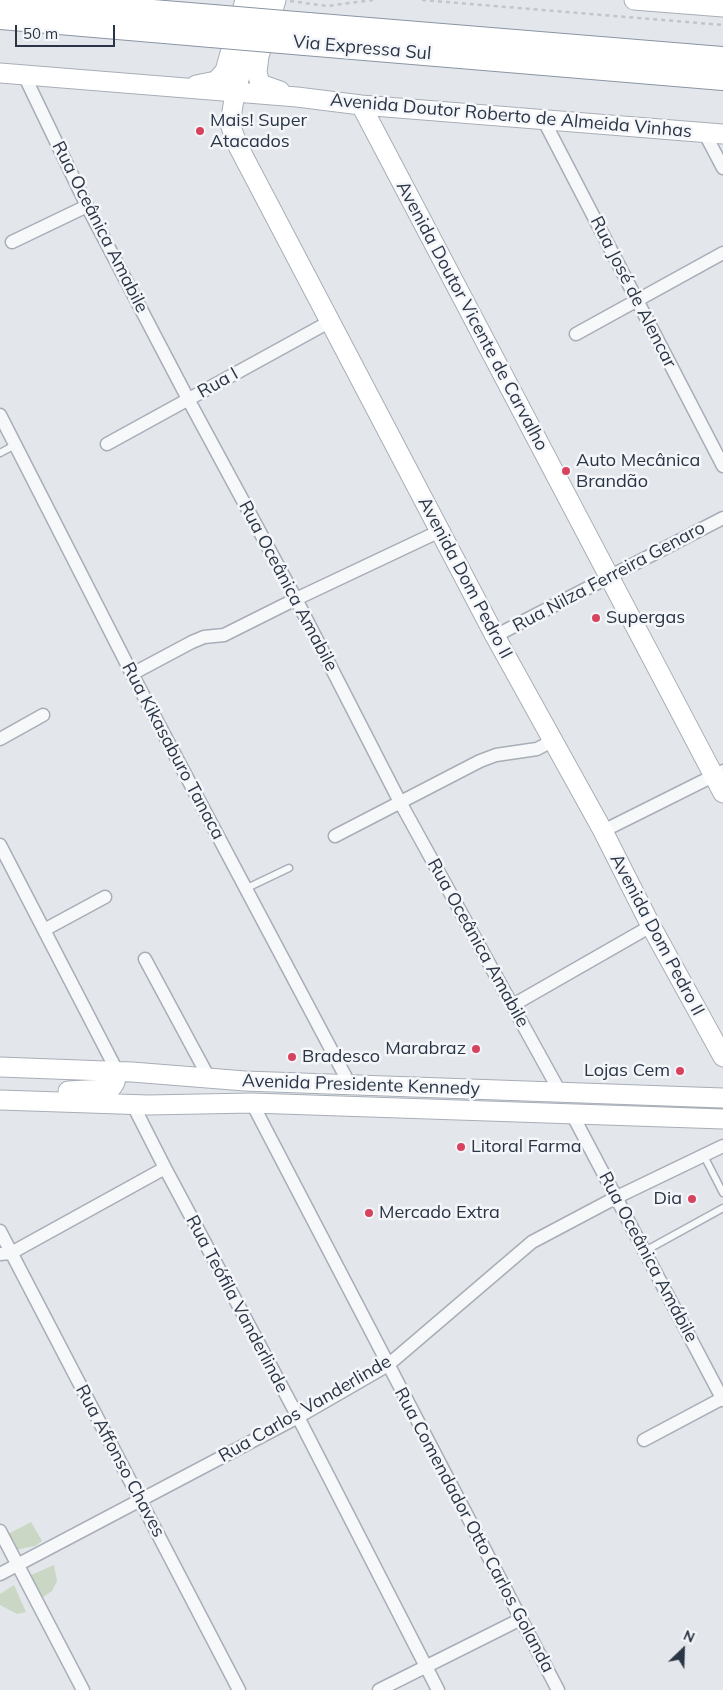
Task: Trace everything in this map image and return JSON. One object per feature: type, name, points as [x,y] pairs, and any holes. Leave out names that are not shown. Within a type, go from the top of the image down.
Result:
[{"type":"highway","name":"Via Expressa Sul","points":[[9,0],[212,26],[307,34],[723,78]]},
{"type":"highway","name":"Via Expressa Sul","points":[[0,18],[212,26]]},
{"type":"highway","name":"Via Expressa Sul","points":[[307,34],[723,60]]},
{"type":"main road","points":[[178,88],[216,81],[224,71],[245,7],[245,0]]},
{"type":"main road","name":"Avenida Dom Pedro II","points":[[262,0],[235,92],[230,124],[238,146],[440,531],[602,831],[650,926],[723,1057]]},
{"type":"main road","points":[[276,0],[259,56],[257,72],[260,84],[297,98]]},
{"type":"main road","points":[[634,0],[723,7]]},
{"type":"main road","name":"Avenida Doutor Roberto de Almeida Vinhas","points":[[0,73],[235,92],[361,105],[723,134]]},
{"type":"main road","name":"Avenida Doutor Vicente de Carvalho","points":[[361,105],[609,577],[718,773],[723,793]]},
{"type":"main road","name":"Avenida Presidente Kennedy","points":[[0,1068],[117,1071],[350,1085],[723,1098]]},
{"type":"main road","points":[[0,1077],[40,1069]]},
{"type":"main road","points":[[32,1101],[43,1092],[106,1090],[112,1087],[115,1082],[117,1071]]},
{"type":"main road","name":"Avenida Presidente Kennedy","points":[[0,1100],[133,1104],[252,1103],[723,1119]]},
{"type":"street","name":"Rua Oceânica Amabile","points":[[24,75],[87,206],[296,599],[400,802],[560,1092]]},
{"type":"street","name":"Rua José de Alencar","points":[[543,119],[723,466]]},
{"type":"street","points":[[704,132],[723,168]]},
{"type":"street","points":[[12,242],[87,206]]},
{"type":"street","points":[[576,334],[723,253]]},
{"type":"street","name":"Rua I","points":[[107,444],[329,322]]},
{"type":"street","name":"Rua Kikasaburo Tanaca","points":[[0,415],[132,674],[350,1085]]},
{"type":"street","name":"Rua Nilza Ferreira Genaro","points":[[496,636],[723,518]]},
{"type":"street","points":[[132,674],[192,642],[204,637],[224,635],[440,531]]},
{"type":"street","points":[[0,738],[43,714]]},
{"type":"street","points":[[335,836],[496,755],[537,749],[552,740]]},
{"type":"street","points":[[602,831],[718,773]]},
{"type":"street","points":[[0,845],[117,1071]]},
{"type":"street","points":[[44,930],[105,897]]},
{"type":"street","points":[[513,1004],[650,926]]},
{"type":"street","points":[[145,959],[209,1078]]},
{"type":"street","name":"Rua Comendador Otto Carlos Golanda","points":[[252,1103],[558,1690]]},
{"type":"street","name":"Rua Teófila Vanderlinde","points":[[133,1104],[165,1168],[298,1417],[438,1690]]},
{"type":"street","name":"Rua Oceânica Amábile","points":[[572,1114],[723,1399]]},
{"type":"street","name":"Rua Carlos Vanderlinde","points":[[0,1574],[298,1417],[388,1365],[532,1242],[723,1146]]},
{"type":"street","points":[[6,1253],[165,1168]]},
{"type":"street","name":"Rua Affonso Chaves","points":[[0,1231],[6,1253],[140,1500],[239,1690]]},
{"type":"street","points":[[644,1440],[723,1399]]},
{"type":"street","points":[[0,1531],[83,1690]]},
{"type":"street","points":[[380,1690],[521,1619]]},
{"type":"lane","points":[[0,453],[15,445]]},
{"type":"lane","points":[[245,889],[288,868]]},
{"type":"lane","points":[[704,1156],[723,1193]]},
{"type":"lane","points":[[645,1251],[723,1208]]},
{"type":"path","points":[[286,0],[327,6],[373,0]]},
{"type":"path","points":[[422,0],[723,25]]},
{"type":"green space","points":[[31,1522],[42,1541],[35,1546],[15,1550],[6,1535]]},
{"type":"green space","points":[[54,1565],[57,1581],[52,1591],[42,1598],[31,1575]]},
{"type":"green space","points":[[14,1585],[26,1612],[17,1614],[0,1605],[0,1594]]},
{"type":"place","name":"Mais! Super Atacados","points":[[200,131]]},
{"type":"place","name":"Auto Mecânica Brandão","points":[[566,471]]},
{"type":"place","name":"Supergas","points":[[596,618]]},
{"type":"place","name":"Marabraz","points":[[476,1049]]},
{"type":"place","name":"Bradesco","points":[[292,1057]]},
{"type":"place","name":"Lojas Cem","points":[[680,1071]]},
{"type":"place","name":"Litoral Farma","points":[[461,1147]]},
{"type":"place","name":"Dia","points":[[692,1199]]},
{"type":"place","name":"Mercado Extra","points":[[369,1213]]}]
